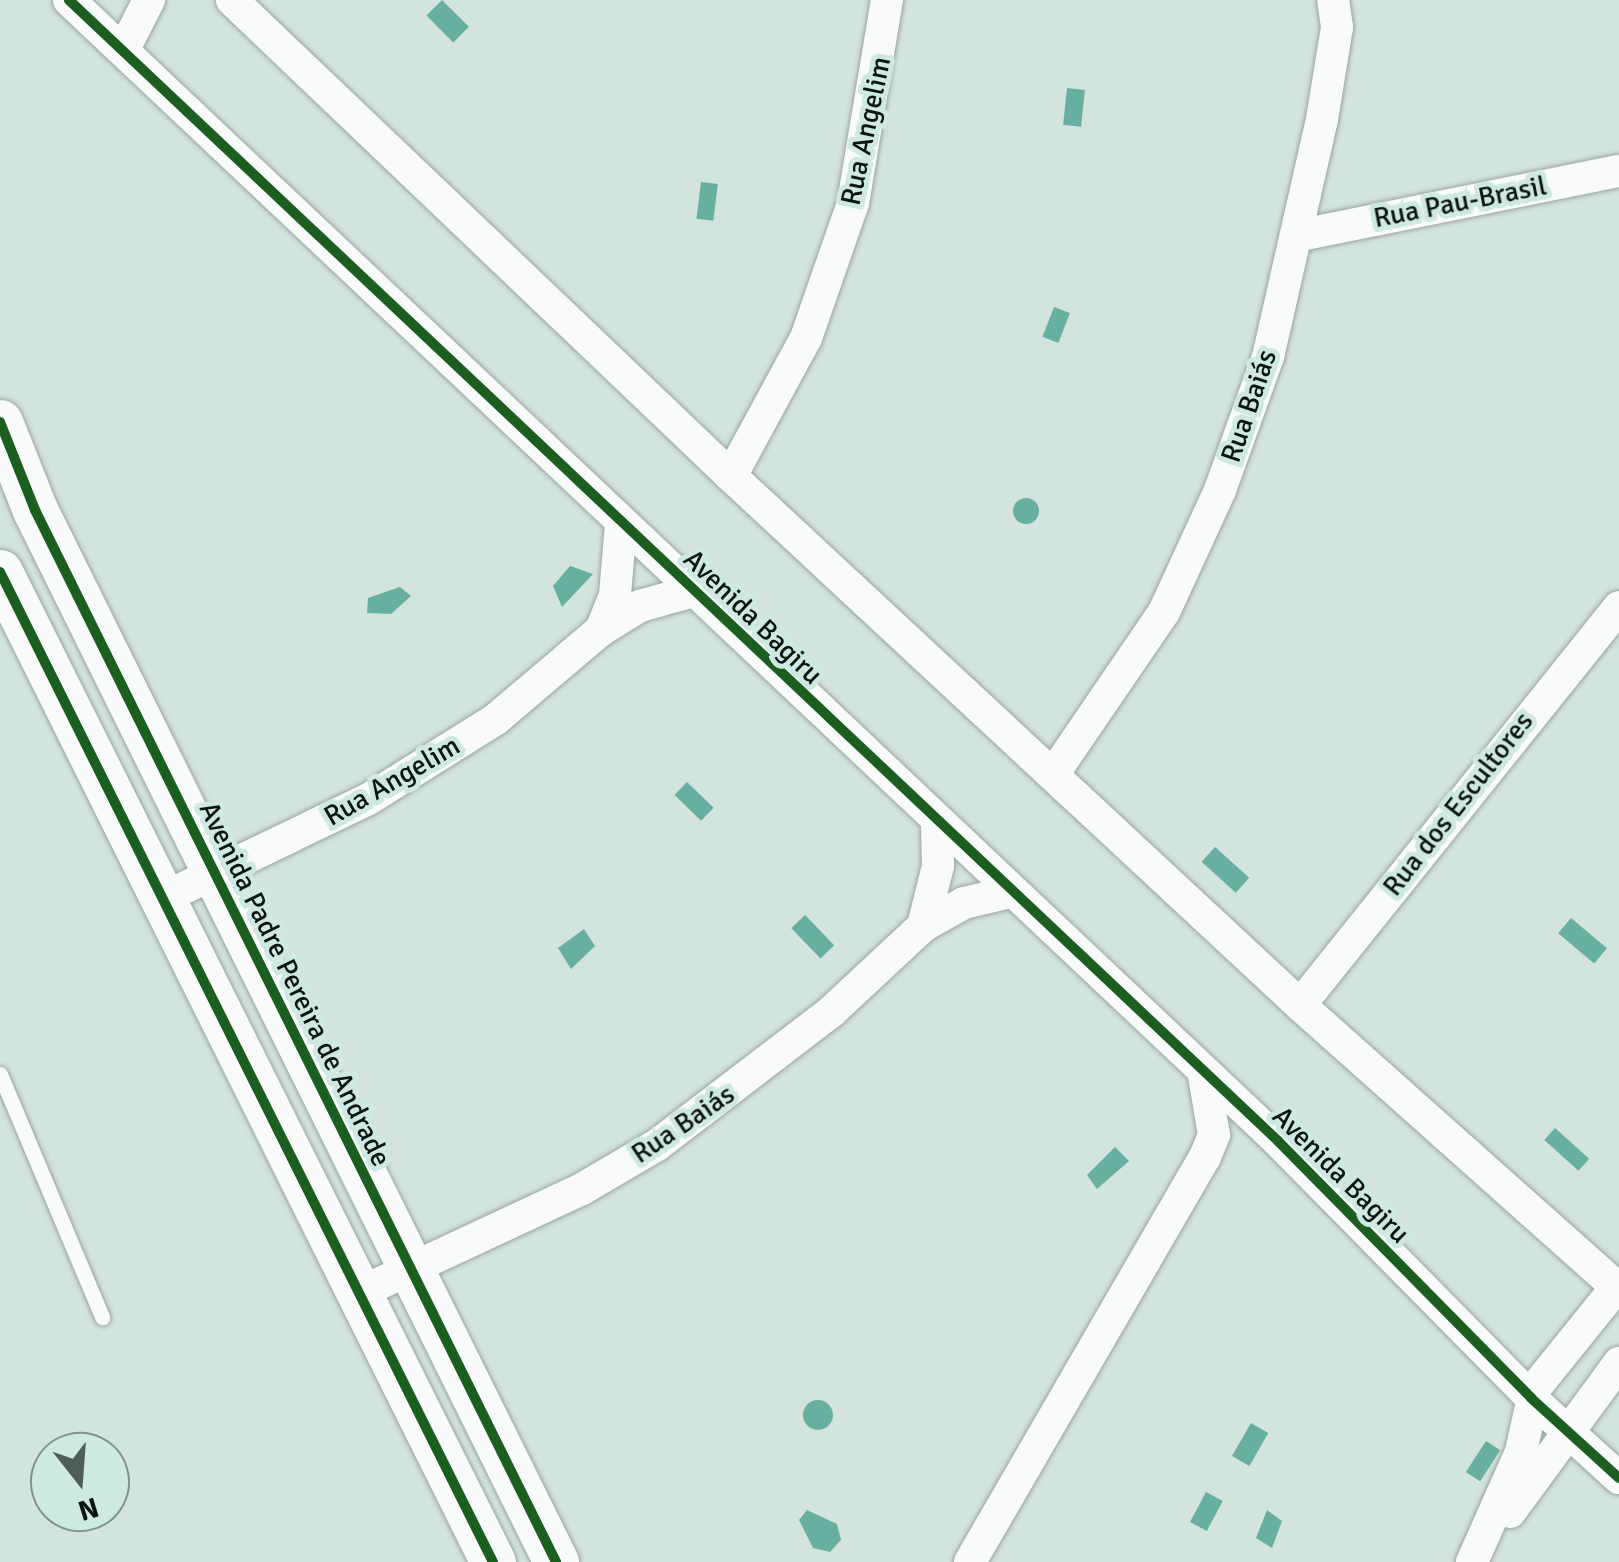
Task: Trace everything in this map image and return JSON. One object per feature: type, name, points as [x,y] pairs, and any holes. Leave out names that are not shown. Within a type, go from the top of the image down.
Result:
[{"type":"street","name":"Avenida Bagiru","points":[[69,0],[1204,1076],[1273,1136],[1530,1398],[1619,1478]]},
{"type":"street","points":[[124,49],[149,0]]},
{"type":"street","points":[[232,0],[731,476],[1300,1005],[1618,1287],[1530,1398],[1521,1452],[1473,1561]]},
{"type":"street","name":"Rua Angelim","points":[[731,476],[806,338],[853,203],[887,0]]},
{"type":"street","name":"Rua Baiás","points":[[1054,773],[1164,612],[1220,490],[1268,357],[1301,235],[1337,27],[1333,0]]},
{"type":"street","name":"Rua Pau-Brasil","points":[[1301,235],[1619,171]]},
{"type":"street","name":"Avenida Padre Pereira de Andrade","points":[[0,422],[36,510],[556,1562]]},
{"type":"street","points":[[602,630],[615,595],[621,524]]},
{"type":"street","points":[[0,572],[11,612],[161,899],[493,1562]]},
{"type":"street","name":"Rua Angelim","points":[[161,899],[367,800],[496,719],[602,630],[640,606],[694,591]]},
{"type":"street","name":"Rua dos Escultores","points":[[1300,1005],[1619,607]]},
{"type":"street","points":[[923,926],[938,866],[937,824]]},
{"type":"street","name":"Rua Baiás","points":[[409,1270],[582,1189],[657,1145],[803,1034],[923,926],[964,903],[1010,892]]},
{"type":"street","points":[[970,1562],[1114,1302],[1205,1156],[1214,1135],[1204,1076]]},
{"type":"street","points":[[1205,1156],[1228,1142],[1273,1136]]},
{"type":"street","points":[[359,1293],[409,1270]]},
{"type":"street","points":[[1473,1561],[1571,1435],[1619,1363]]},
{"type":"lane","points":[[0,1074],[102,1317]]},
{"type":"shaded area","points":[[442,0],[469,27],[453,42],[426,16]]},
{"type":"shaded area","points":[[1067,88],[1085,90],[1081,127],[1063,125]]},
{"type":"shaded area","points":[[701,182],[718,184],[713,221],[696,219]]},
{"type":"shaded area","points":[[1054,307],[1070,313],[1058,343],[1043,337]]},
{"type":"shaded area","points":[[1026,498],[1035,502],[1039,511],[1035,520],[1026,524],[1017,520],[1013,511],[1017,502]]},
{"type":"shaded area","points":[[570,566],[593,574],[562,607],[553,586]]},
{"type":"shaded area","points":[[400,587],[411,596],[391,614],[367,613],[368,598]]},
{"type":"shaded area","points":[[687,782],[714,808],[701,821],[674,795]]},
{"type":"shaded area","points":[[1215,847],[1249,878],[1236,893],[1202,862]]},
{"type":"shaded area","points":[[805,915],[834,945],[821,958],[791,928]]},
{"type":"shaded area","points":[[1571,918],[1607,948],[1594,964],[1558,933]]},
{"type":"shaded area","points":[[584,929],[595,946],[571,969],[558,948]]},
{"type":"shaded area","points":[[1555,1128],[1589,1159],[1578,1171],[1544,1140]]},
{"type":"shaded area","points":[[1115,1147],[1129,1161],[1097,1189],[1087,1175]]},
{"type":"shaded area","points":[[818,1400],[829,1404],[833,1415],[829,1426],[818,1430],[807,1426],[803,1415],[807,1404]]},
{"type":"shaded area","points":[[1251,1423],[1268,1433],[1249,1466],[1232,1456]]},
{"type":"shaded area","points":[[1486,1441],[1500,1450],[1480,1481],[1466,1472]]},
{"type":"shaded area","points":[[1206,1492],[1223,1501],[1207,1531],[1190,1522]]},
{"type":"shaded area","points":[[807,1510],[837,1524],[841,1540],[830,1552],[813,1548],[799,1520]]},
{"type":"shaded area","points":[[1267,1510],[1282,1521],[1272,1548],[1256,1538]]},
{"type":"cycle path","points":[[69,0],[1278,1141],[1531,1398],[1619,1478]]},
{"type":"cycle path","points":[[0,422],[35,510],[556,1562]]},
{"type":"cycle path","points":[[0,572],[493,1562]]}]
